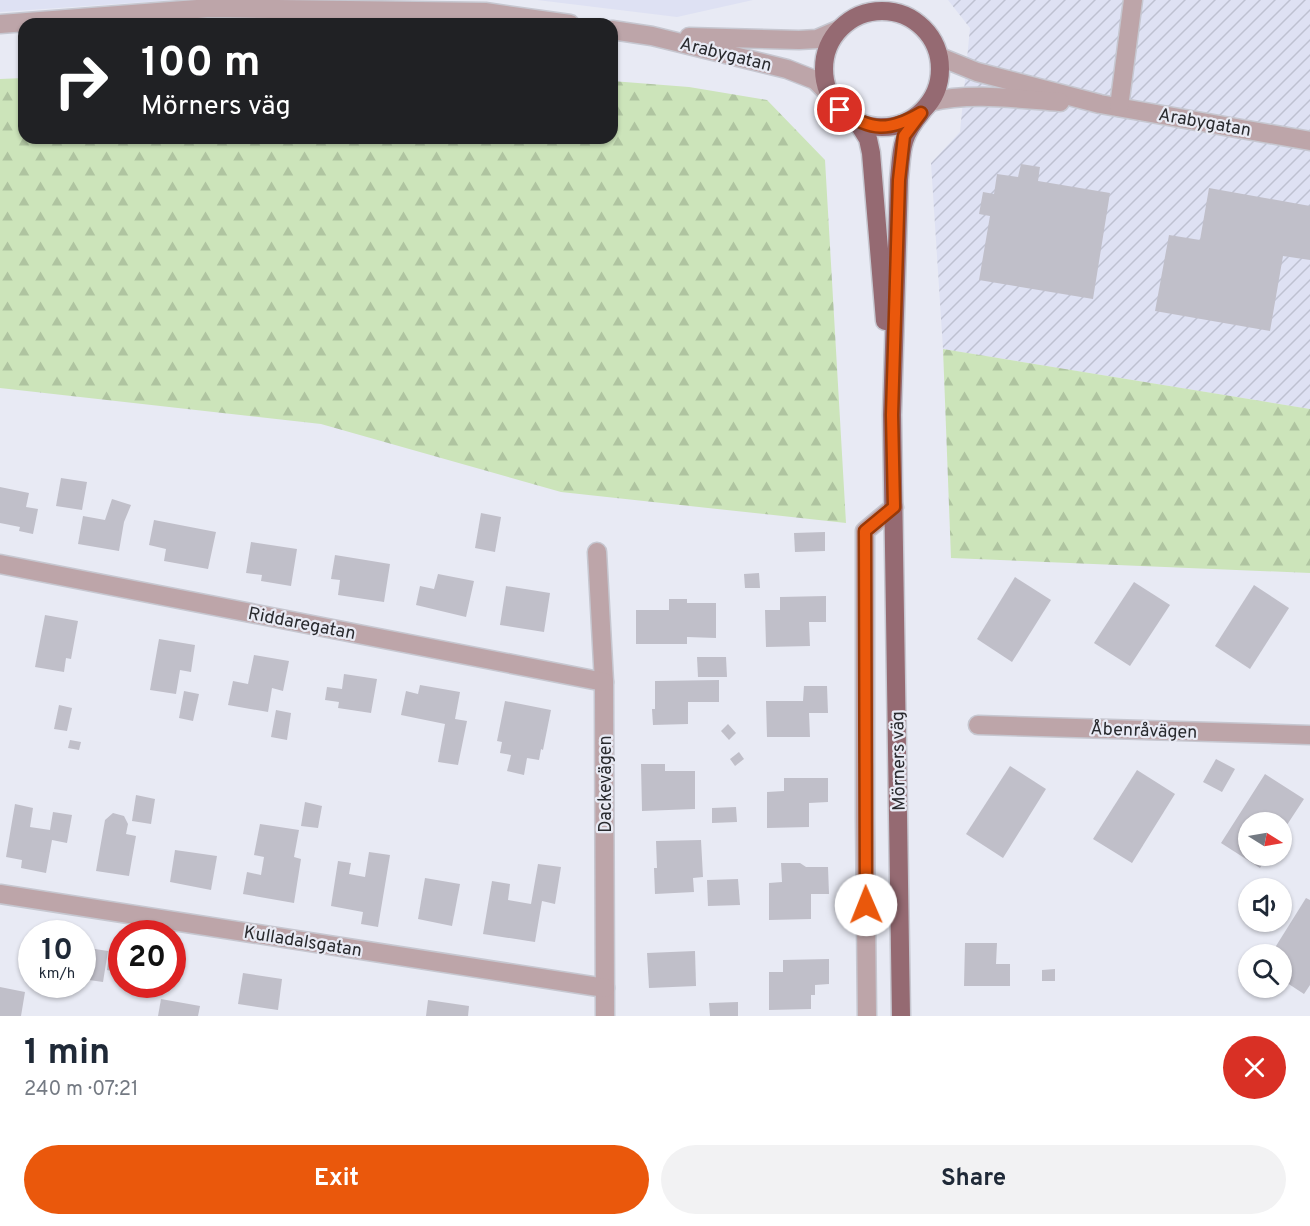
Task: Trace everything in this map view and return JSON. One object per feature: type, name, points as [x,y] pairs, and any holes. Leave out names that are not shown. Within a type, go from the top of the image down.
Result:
[{"type":"main road","points":[[842,26],[867,12],[906,8],[930,34],[940,57],[940,79],[926,108],[903,124],[882,128],[858,123],[840,110],[829,94],[824,79],[824,57],[833,37],[862,0]]},
{"type":"main road","name":"Mörners väg","points":[[901,1016],[892,415],[902,147],[909,127],[926,108]]},
{"type":"main road","name":"Mörners väg","points":[[858,123],[868,138],[871,153],[892,415]]},
{"type":"street","points":[[1119,107],[1132,0]]},
{"type":"street","points":[[48,18],[135,7],[485,12],[528,18]]},
{"type":"street","points":[[0,24],[18,22]]},
{"type":"street","name":"Arabygatan","points":[[652,36],[799,40],[817,39],[842,26]]},
{"type":"street","name":"Arabygatan","points":[[618,31],[652,36],[787,69],[815,80],[829,94]]},
{"type":"street","name":"Arabygatan","points":[[940,57],[977,72],[1100,104],[1310,141]]},
{"type":"street","name":"Arabygatan","points":[[926,108],[945,99],[973,98],[1100,104]]},
{"type":"street","name":"Mörners väg","points":[[867,1016],[865,531],[894,507]]},
{"type":"street","name":"Dackevägen","points":[[597,552],[604,682],[605,1016]]},
{"type":"street","name":"Riddaregatan","points":[[0,564],[604,682]]},
{"type":"street","name":"Åbenråvägen","points":[[978,725],[1310,735]]},
{"type":"street","name":"Kulladalsgatan","points":[[0,894],[605,988]]},
{"type":"shaded area","points":[[0,0],[176,0],[0,12]]},
{"type":"shaded area","points":[[537,0],[753,0],[677,17]]},
{"type":"shaded area","points":[[948,0],[1310,0],[1310,409],[943,349],[931,163],[960,132],[970,28]]},
{"type":"green space","points":[[18,78],[18,144],[618,144],[618,81],[689,87],[767,100],[825,160],[846,523],[561,492],[321,424],[0,388],[0,79]]},
{"type":"green space","points":[[943,349],[1310,409],[1310,573],[951,558]]},
{"type":"building","points":[[1021,164],[1040,167],[1038,181],[1110,193],[1093,299],[979,280],[990,216],[979,214],[983,192],[994,194],[997,174],[1018,177]]},
{"type":"building","points":[[1209,188],[1310,206],[1310,260],[1283,256],[1270,331],[1155,311],[1169,235],[1200,240]]},
{"type":"building","points":[[61,478],[87,482],[82,510],[56,506]]},
{"type":"building","points":[[0,487],[29,493],[26,507],[38,509],[33,534],[19,531],[20,527],[0,523]]},
{"type":"building","points":[[112,499],[131,505],[124,522],[119,551],[78,544],[83,516],[105,520]]},
{"type":"building","points":[[481,513],[501,517],[495,552],[475,548]]},
{"type":"building","points":[[154,520],[216,532],[208,569],[164,561],[166,549],[149,545]]},
{"type":"building","points":[[825,532],[825,551],[795,552],[794,533]]},
{"type":"building","points":[[251,542],[297,549],[291,586],[261,581],[262,575],[246,573]]},
{"type":"building","points":[[335,555],[390,564],[384,602],[338,595],[340,580],[331,579]]},
{"type":"building","points":[[759,573],[760,588],[745,588],[744,574]]},
{"type":"building","points":[[438,574],[474,581],[466,617],[416,605],[420,586],[434,589]]},
{"type":"building","points":[[1015,577],[1051,600],[1012,662],[977,639]]},
{"type":"building","points":[[1134,582],[1170,605],[1130,666],[1094,643]]},
{"type":"building","points":[[1254,585],[1289,608],[1250,669],[1215,646]]},
{"type":"building","points":[[506,586],[550,593],[544,632],[500,625]]},
{"type":"building","points":[[826,596],[826,622],[809,622],[810,646],[766,647],[765,610],[780,610],[780,597]]},
{"type":"building","points":[[669,599],[687,599],[687,603],[716,603],[716,638],[687,637],[687,644],[636,644],[636,610],[669,610]]},
{"type":"building","points":[[45,615],[78,621],[71,659],[66,658],[64,672],[35,667]]},
{"type":"building","points":[[159,639],[195,645],[191,672],[180,670],[176,694],[150,690]]},
{"type":"building","points":[[254,655],[289,661],[283,691],[272,688],[268,712],[228,705],[233,681],[248,684]]},
{"type":"building","points":[[697,657],[726,657],[727,677],[698,677]]},
{"type":"building","points":[[344,674],[377,679],[371,713],[338,708],[339,702],[325,700],[327,687],[342,689]]},
{"type":"building","points":[[719,680],[719,702],[688,702],[688,724],[653,725],[655,681]]},
{"type":"building","points":[[420,685],[460,692],[455,719],[467,721],[458,765],[438,762],[445,724],[401,715],[406,691],[418,694]]},
{"type":"building","points":[[804,686],[827,686],[828,713],[809,713],[810,737],[767,737],[766,701],[803,701]]},
{"type":"building","points":[[184,691],[199,694],[193,721],[179,718]]},
{"type":"building","points":[[505,701],[551,710],[539,760],[527,758],[524,775],[507,771],[511,755],[500,753],[502,742],[497,741]]},
{"type":"building","points":[[59,705],[72,708],[67,731],[54,729]]},
{"type":"building","points":[[276,710],[291,713],[287,740],[271,737]]},
{"type":"building","points":[[728,724],[736,733],[729,740],[721,731]]},
{"type":"building","points":[[70,740],[81,742],[79,750],[68,748]]},
{"type":"building","points":[[739,752],[744,759],[735,766],[730,759]]},
{"type":"building","points":[[1216,759],[1235,769],[1222,792],[1203,782]]},
{"type":"building","points":[[641,764],[665,764],[665,771],[695,771],[695,809],[642,811]]},
{"type":"building","points":[[1010,766],[1046,789],[1003,858],[966,834]]},
{"type":"building","points":[[1137,770],[1175,794],[1132,863],[1093,839]]},
{"type":"building","points":[[1265,774],[1304,799],[1292,817],[1292,812],[1241,812]]},
{"type":"building","points":[[784,778],[828,778],[828,802],[809,803],[809,827],[767,828],[767,792],[784,791]]},
{"type":"building","points":[[136,795],[155,799],[151,824],[132,821]]},
{"type":"building","points":[[305,802],[322,806],[318,828],[301,826]]},
{"type":"building","points":[[15,804],[33,808],[30,827],[50,830],[53,812],[72,815],[67,843],[52,840],[46,873],[21,868],[22,860],[6,857]]},
{"type":"building","points":[[736,807],[737,822],[712,823],[712,808]]},
{"type":"building","points":[[113,813],[124,816],[128,824],[126,834],[136,836],[129,876],[96,871],[105,820]]},
{"type":"building","points":[[1238,816],[1238,854],[1221,843]]},
{"type":"building","points":[[260,824],[299,830],[294,857],[301,859],[294,903],[243,894],[247,872],[261,875],[264,857],[254,855]]},
{"type":"building","points":[[701,840],[703,877],[693,878],[694,892],[655,894],[656,841]]},
{"type":"building","points":[[175,850],[217,856],[211,890],[170,882]]},
{"type":"building","points":[[369,852],[390,855],[378,927],[361,924],[363,912],[331,906],[338,861],[351,863],[349,874],[365,877]]},
{"type":"building","points":[[781,863],[800,863],[806,867],[828,867],[829,894],[811,894],[811,919],[769,920],[769,883],[782,882]]},
{"type":"building","points":[[538,864],[561,867],[555,904],[542,901],[535,942],[483,934],[492,881],[510,884],[508,900],[531,904]]},
{"type":"building","points":[[425,878],[460,884],[452,926],[418,919]]},
{"type":"building","points":[[738,879],[740,905],[708,906],[707,880]]},
{"type":"building","points":[[1306,898],[1310,900],[1310,985],[1304,994],[1292,986],[1292,944],[1277,944],[1285,932],[1292,932],[1292,920]]},
{"type":"building","points":[[965,943],[997,943],[996,964],[1010,964],[1010,986],[964,986]]},
{"type":"building","points":[[96,949],[108,951],[103,982],[96,981]]},
{"type":"building","points":[[695,951],[696,986],[649,988],[647,953]]},
{"type":"building","points":[[829,959],[829,984],[815,985],[815,995],[811,995],[811,1009],[769,1010],[769,972],[783,972],[783,960]]},
{"type":"building","points":[[1055,969],[1055,981],[1042,981],[1042,970]]},
{"type":"building","points":[[243,973],[282,979],[278,1010],[238,1004]]},
{"type":"building","points":[[0,987],[18,991],[18,998],[24,998],[21,1016],[0,1016]]},
{"type":"building","points":[[161,999],[200,1006],[198,1016],[158,1016]]},
{"type":"building","points":[[428,1000],[469,1006],[468,1016],[426,1016]]},
{"type":"building","points":[[738,1002],[738,1016],[710,1016],[709,1003]]},
{"type":"route","points":[[840,110],[858,123],[882,128],[903,124],[921,113],[904,136],[899,180],[892,415],[894,507],[865,531],[866,905]]}]
